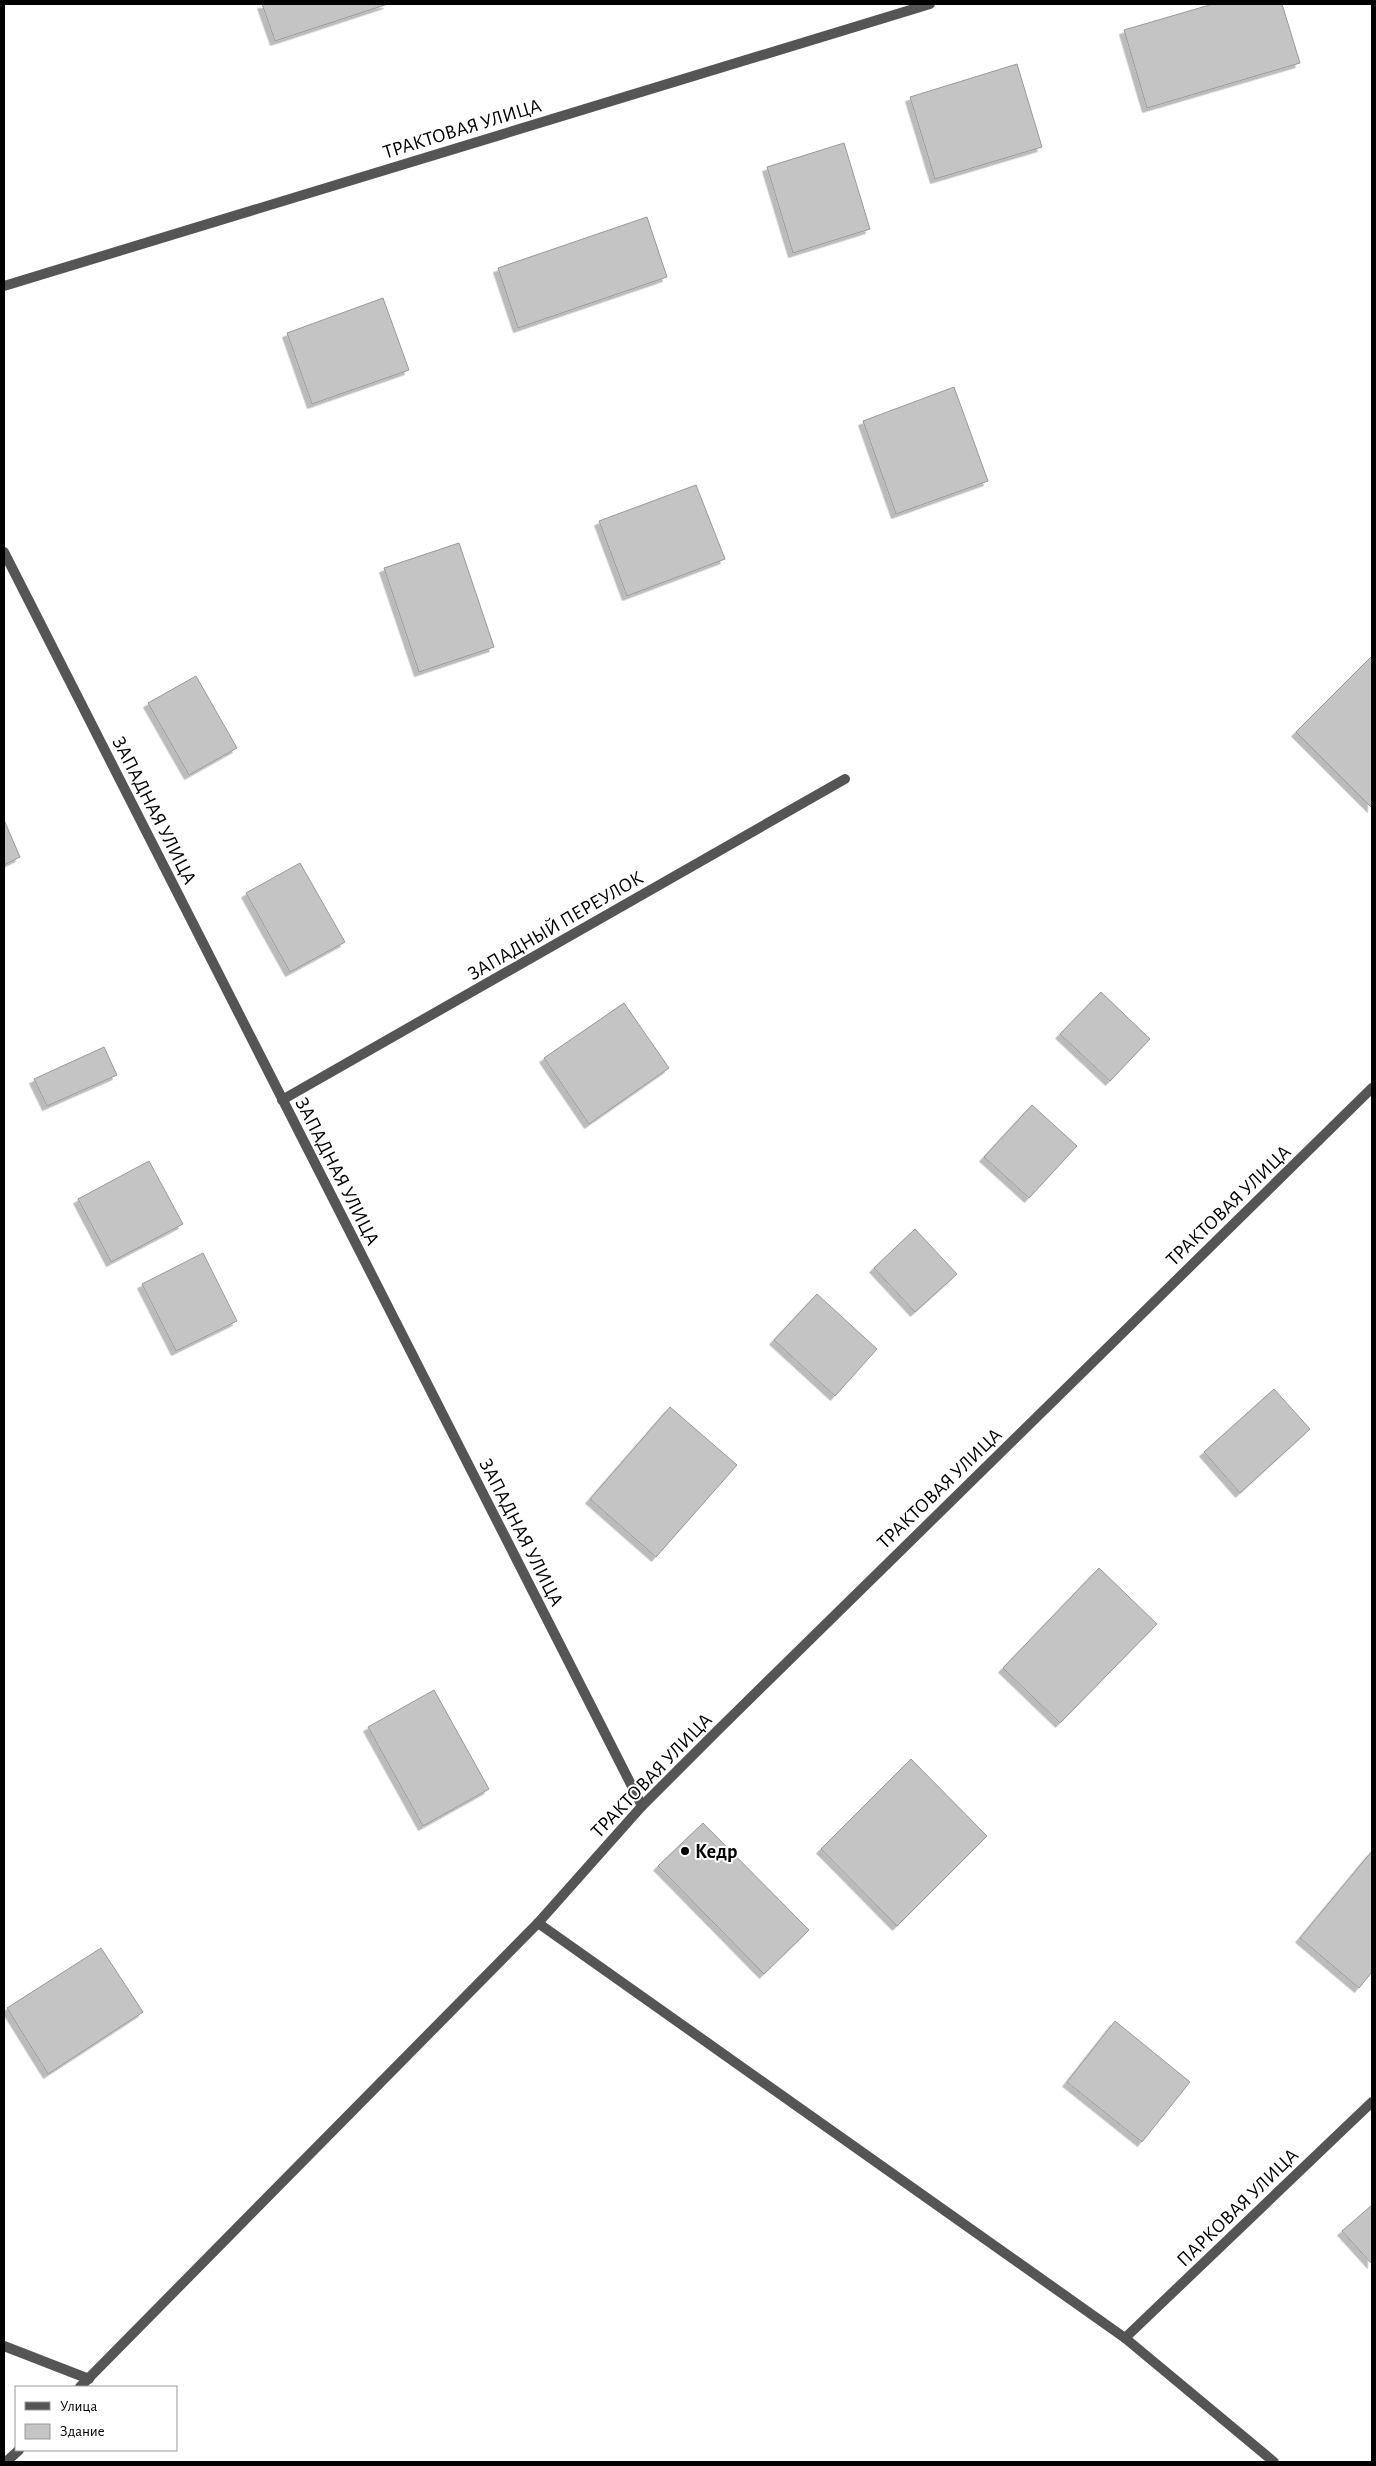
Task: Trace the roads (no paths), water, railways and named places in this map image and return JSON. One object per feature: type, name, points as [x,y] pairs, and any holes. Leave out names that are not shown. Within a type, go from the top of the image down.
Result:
[{"type":"street","name":"ТРАКТОВАЯ УЛИЦА","points":[[4,286],[930,4]]},
{"type":"street","name":"ЗАПАДНАЯ УЛИЦА","points":[[4,552],[642,1806]]},
{"type":"street","name":"ЗАПАДНЫЙ ПЕРЕУЛОК","points":[[282,1100],[846,779]]},
{"type":"street","name":"ТРАКТОВАЯ УЛИЦА","points":[[81,2386],[538,1923],[642,1806],[1372,1088]]},
{"type":"street","points":[[538,1923],[1125,2338],[1274,2462]]},
{"type":"street","name":"ПАРКОВАЯ УЛИЦА","points":[[1125,2338],[1372,2102]]},
{"type":"street","points":[[4,2346],[89,2379]]},
{"type":"street","points":[[6,2462],[18,2451]]},
{"type":"place","name":"Кедр","points":[[685,1851]]}]
